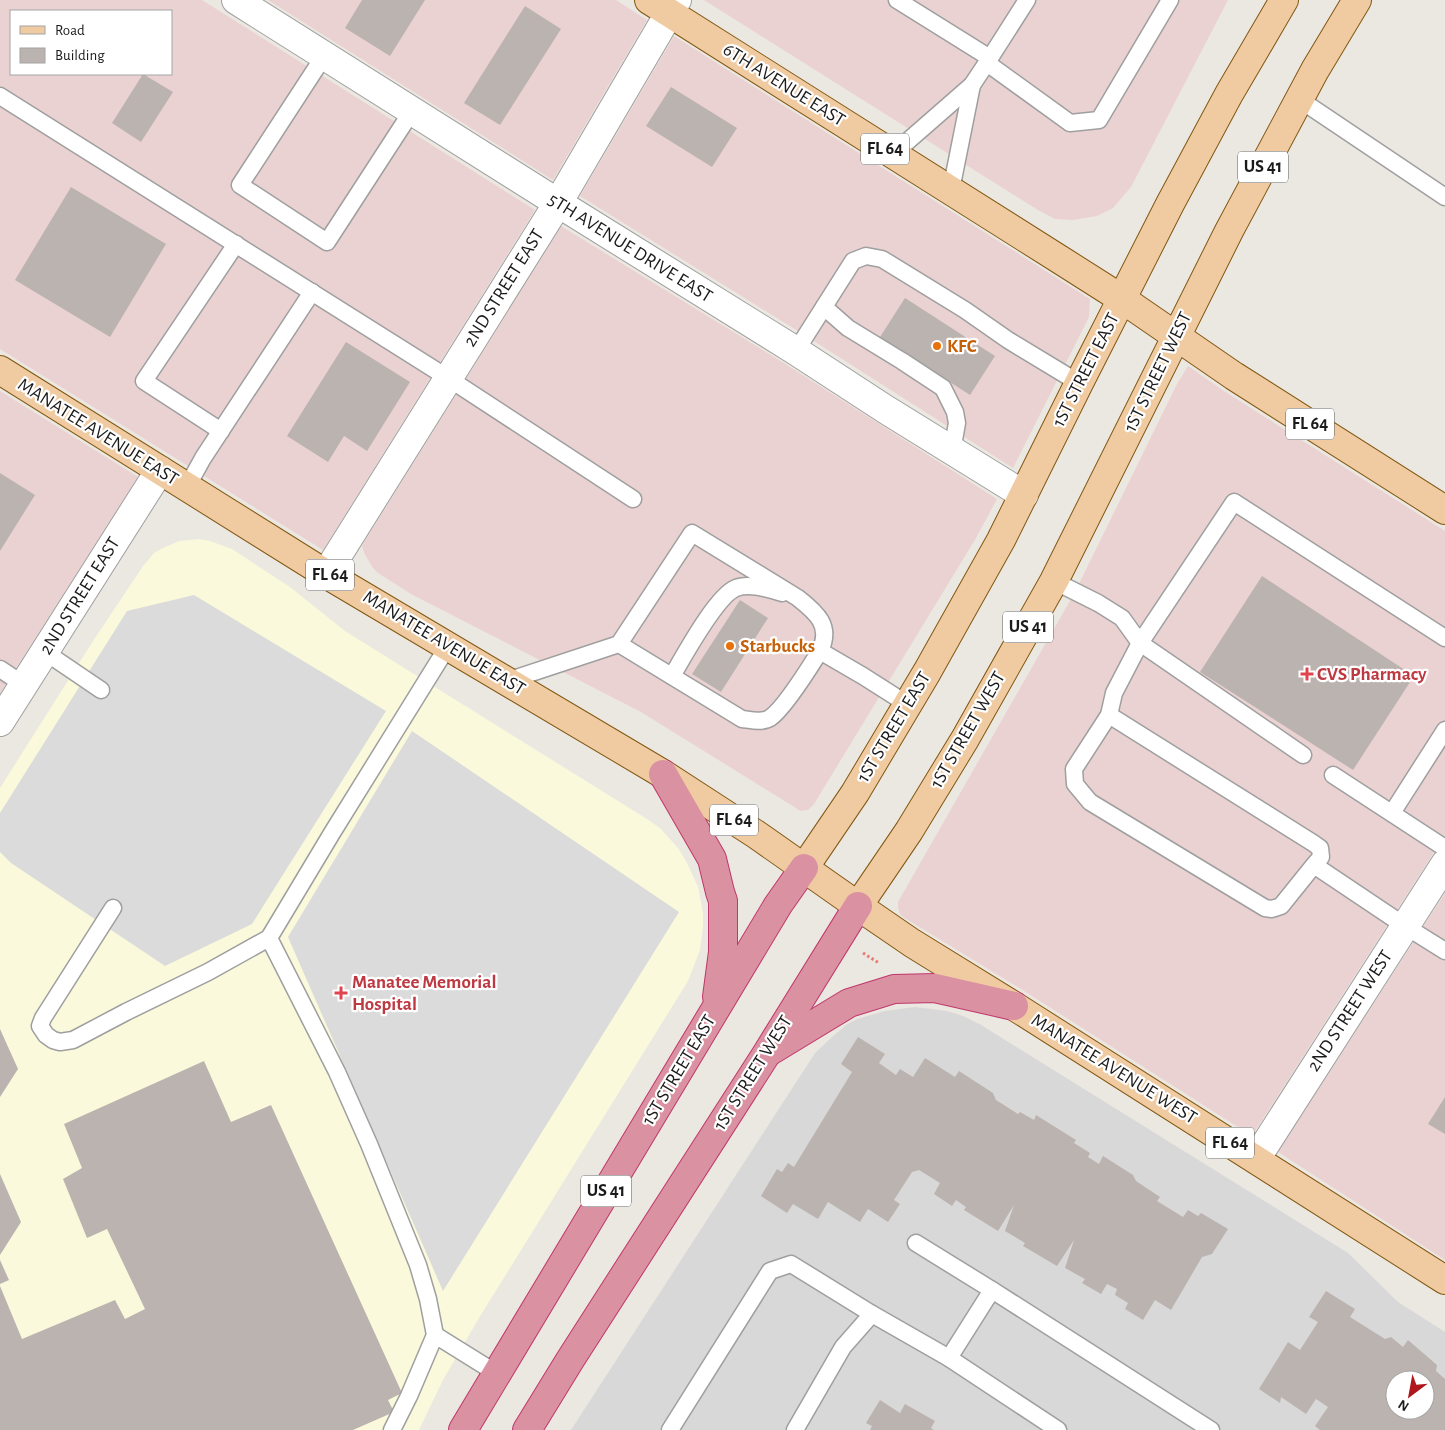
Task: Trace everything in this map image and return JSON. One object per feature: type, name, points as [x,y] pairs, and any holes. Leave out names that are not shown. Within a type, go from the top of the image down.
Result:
[{"type":"highway","points":[[663,774],[712,859],[723,902],[723,952],[716,1009]]},
{"type":"highway","name":"1ST STREET EAST","points":[[463,1430],[778,905],[804,868]]},
{"type":"highway","name":"1ST STREET WEST","points":[[528,1430],[858,906]]},
{"type":"highway","points":[[766,1053],[849,1003],[894,989],[935,988],[1014,1006]]},
{"type":"main road","name":"1ST STREET EAST","points":[[804,868],[855,793],[980,578],[1024,496],[1079,383],[1229,94],[1284,0]]},
{"type":"main road","name":"1ST STREET WEST","points":[[858,906],[908,831],[965,739],[1054,581],[1225,238],[1299,100],[1357,0]]},
{"type":"main road","name":"6TH AVENUE EAST","points":[[665,4],[893,154],[1122,299]]},
{"type":"main road","name":"FL 64","points":[[1122,299],[1234,376],[1445,510]]},
{"type":"main road","name":"MANATEE AVENUE EAST","points":[[0,370],[326,574],[663,774],[757,835],[858,906]]},
{"type":"main road","name":"MANATEE AVENUE WEST","points":[[858,906],[912,943],[1445,1280]]},
{"type":"street","name":"5TH AVENUE DRIVE EAST","points":[[236,0],[1024,496]]},
{"type":"street","name":"2ND STREET EAST","points":[[326,574],[558,203],[665,4]]},
{"type":"street","name":"2ND STREET EAST","points":[[0,722],[160,470]]},
{"type":"street","name":"2ND STREET WEST","points":[[1256,1159],[1445,864]]},
{"type":"lane","points":[[897,0],[988,61],[1070,123],[1099,120],[1170,0]]},
{"type":"lane","points":[[893,154],[972,86],[1027,0]]},
{"type":"lane","points":[[324,56],[240,185],[327,242],[412,111]]},
{"type":"lane","points":[[951,190],[972,86]]},
{"type":"lane","points":[[0,96],[448,378],[633,499]]},
{"type":"lane","points":[[1299,100],[1445,197]]},
{"type":"lane","points":[[221,431],[144,381],[236,244]]},
{"type":"lane","points":[[796,351],[853,261],[866,256],[882,259],[1079,383]]},
{"type":"lane","points":[[187,487],[203,458],[312,292]]},
{"type":"lane","points":[[824,307],[848,328],[943,388],[955,412],[957,423],[952,451]]},
{"type":"lane","points":[[1109,714],[1320,848],[1320,856],[1314,865],[1281,906],[1265,908],[1090,802],[1075,784],[1074,769],[1109,714],[1114,693],[1140,643],[1234,502],[1445,638]]},
{"type":"lane","points":[[507,681],[619,644],[692,533],[812,608],[825,631],[825,641],[820,651],[780,708],[769,719],[758,721],[742,719],[619,644]]},
{"type":"lane","points":[[1054,581],[1098,603],[1122,618],[1140,643],[1303,755]]},
{"type":"lane","points":[[672,676],[721,599],[736,588],[754,586],[798,598]]},
{"type":"lane","points":[[113,908],[43,1018],[40,1026],[53,1040],[60,1042],[73,1040],[208,972],[269,938],[448,646]]},
{"type":"lane","points":[[820,651],[908,704]]},
{"type":"lane","points":[[45,652],[101,690]]},
{"type":"lane","points":[[0,669],[24,685]]},
{"type":"lane","points":[[1392,813],[1445,730]]},
{"type":"lane","points":[[1333,775],[1445,848]]},
{"type":"lane","points":[[1314,865],[1405,926],[1445,950]]},
{"type":"lane","points":[[269,938],[337,1072],[369,1144],[418,1265],[431,1314],[435,1334],[409,1396],[392,1430]]},
{"type":"lane","points":[[916,1243],[1211,1430]]},
{"type":"lane","points":[[670,1430],[770,1271],[791,1264],[872,1314],[949,1358],[1058,1430]]},
{"type":"lane","points":[[949,1358],[992,1290]]},
{"type":"lane","points":[[795,1430],[843,1347],[872,1314]]},
{"type":"lane","points":[[435,1334],[496,1373]]},
{"type":"shaded area","points":[[0,0],[202,0],[535,210],[323,550],[0,349]]},
{"type":"shaded area","points":[[268,0],[616,0],[647,20],[553,180]]},
{"type":"shaded area","points":[[704,0],[1228,0],[1131,187],[1113,208],[1097,216],[1073,220],[1055,219],[1038,210]]},
{"type":"shaded area","points":[[674,36],[1090,299],[1089,317],[1013,468],[806,336],[580,196]]},
{"type":"shaded area","points":[[561,226],[787,365],[997,499],[976,538],[814,804],[808,810],[800,811],[641,712],[411,594],[378,573],[365,555],[362,546],[364,542]]},
{"type":"shaded area","points":[[1188,366],[1224,391],[1445,531],[1445,835],[1252,1136],[1021,989],[903,917],[898,908],[898,902],[1075,592],[1177,384]]},
{"type":"shaded area","points":[[0,391],[138,477],[0,693]]},
{"type":"shaded area","name":"Manatee Memorial Hospital","points":[[199,539],[232,549],[290,587],[345,631],[660,828],[678,848],[698,887],[703,913],[703,927],[700,950],[688,981],[479,1318],[443,1380],[419,1430],[0,1430],[0,788],[143,566],[154,553],[163,548],[179,541]]},
{"type":"shaded area","points":[[194,595],[386,711],[252,924],[165,966],[11,863],[0,852],[0,813],[127,611]]},
{"type":"shaded area","points":[[412,731],[679,912],[443,1291],[288,937]]},
{"type":"shaded area","points":[[1445,893],[1445,1260],[1278,1152]]},
{"type":"shaded area","points":[[915,1007],[947,1011],[963,1016],[981,1025],[1348,1253],[1398,1302],[1445,1332],[1445,1430],[571,1430],[815,1053],[846,1025],[857,1019],[885,1011]]},
{"type":"building","points":[[362,0],[425,0],[390,56],[345,28]]},
{"type":"building","points":[[525,6],[561,29],[500,125],[464,103]]},
{"type":"building","points":[[142,75],[173,92],[141,142],[112,123]]},
{"type":"building","points":[[671,87],[737,128],[712,167],[646,126]]},
{"type":"building","points":[[71,187],[166,244],[110,337],[15,280]]},
{"type":"building","name":"KFC","points":[[905,298],[995,356],[970,395],[880,337]]},
{"type":"building","points":[[346,342],[410,382],[367,451],[344,436],[328,462],[287,436]]},
{"type":"building","points":[[0,473],[35,495],[0,551]]},
{"type":"building","name":"CVS Pharmacy","points":[[1262,576],[1414,676],[1353,770],[1200,672]]},
{"type":"building","name":"Starbucks","points":[[740,600],[768,618],[721,692],[692,674]]},
{"type":"building","points":[[0,1029],[18,1069],[0,1097]]},
{"type":"building","points":[[858,1037],[885,1054],[879,1063],[896,1075],[900,1069],[913,1077],[925,1058],[955,1077],[959,1071],[993,1093],[996,1100],[1018,1114],[1020,1112],[1034,1120],[1036,1115],[1076,1140],[1074,1143],[1090,1153],[1088,1157],[1099,1164],[1103,1156],[1133,1175],[1136,1181],[1160,1197],[1157,1201],[1183,1217],[1188,1210],[1198,1216],[1201,1213],[1228,1229],[1212,1254],[1202,1257],[1171,1310],[1155,1300],[1143,1320],[1125,1309],[1128,1303],[1115,1295],[1117,1289],[1107,1284],[1101,1294],[1082,1283],[1085,1279],[1065,1268],[1074,1240],[1057,1266],[1023,1246],[1025,1243],[1005,1231],[1014,1205],[998,1231],[964,1210],[966,1207],[956,1200],[952,1206],[934,1194],[940,1183],[919,1170],[912,1172],[894,1200],[900,1204],[888,1222],[868,1209],[860,1222],[828,1202],[818,1219],[793,1204],[787,1213],[761,1196],[777,1169],[782,1172],[788,1163],[794,1167],[852,1072],[841,1064]]},
{"type":"building","points":[[204,1061],[231,1122],[271,1105],[402,1393],[388,1400],[394,1412],[353,1430],[0,1430],[0,1286],[22,1339],[115,1300],[125,1319],[145,1309],[107,1229],[87,1238],[63,1179],[82,1168],[64,1124]]},
{"type":"building","points":[[1445,1097],[1445,1134],[1428,1124]]},
{"type":"building","points":[[0,1174],[21,1222],[0,1255]]},
{"type":"building","points":[[0,1260],[9,1280],[0,1284]]},
{"type":"building","points":[[1326,1291],[1355,1309],[1350,1317],[1385,1339],[1391,1337],[1403,1347],[1408,1340],[1437,1365],[1436,1371],[1445,1379],[1445,1430],[1320,1430],[1315,1426],[1328,1407],[1316,1399],[1306,1414],[1281,1397],[1280,1403],[1259,1389],[1288,1342],[1300,1350],[1318,1322],[1309,1317]]},
{"type":"building","points":[[880,1400],[900,1413],[905,1404],[935,1421],[931,1428],[934,1430],[870,1430],[872,1426],[866,1423]]},
{"type":"place","name":"KFC","points":[[937,346]]},
{"type":"place","name":"Starbucks","points":[[730,646]]},
{"type":"place","name":"CVS Pharmacy","points":[[1307,674]]},
{"type":"place","name":"Manatee Memorial Hospital","points":[[341,993]]}]
